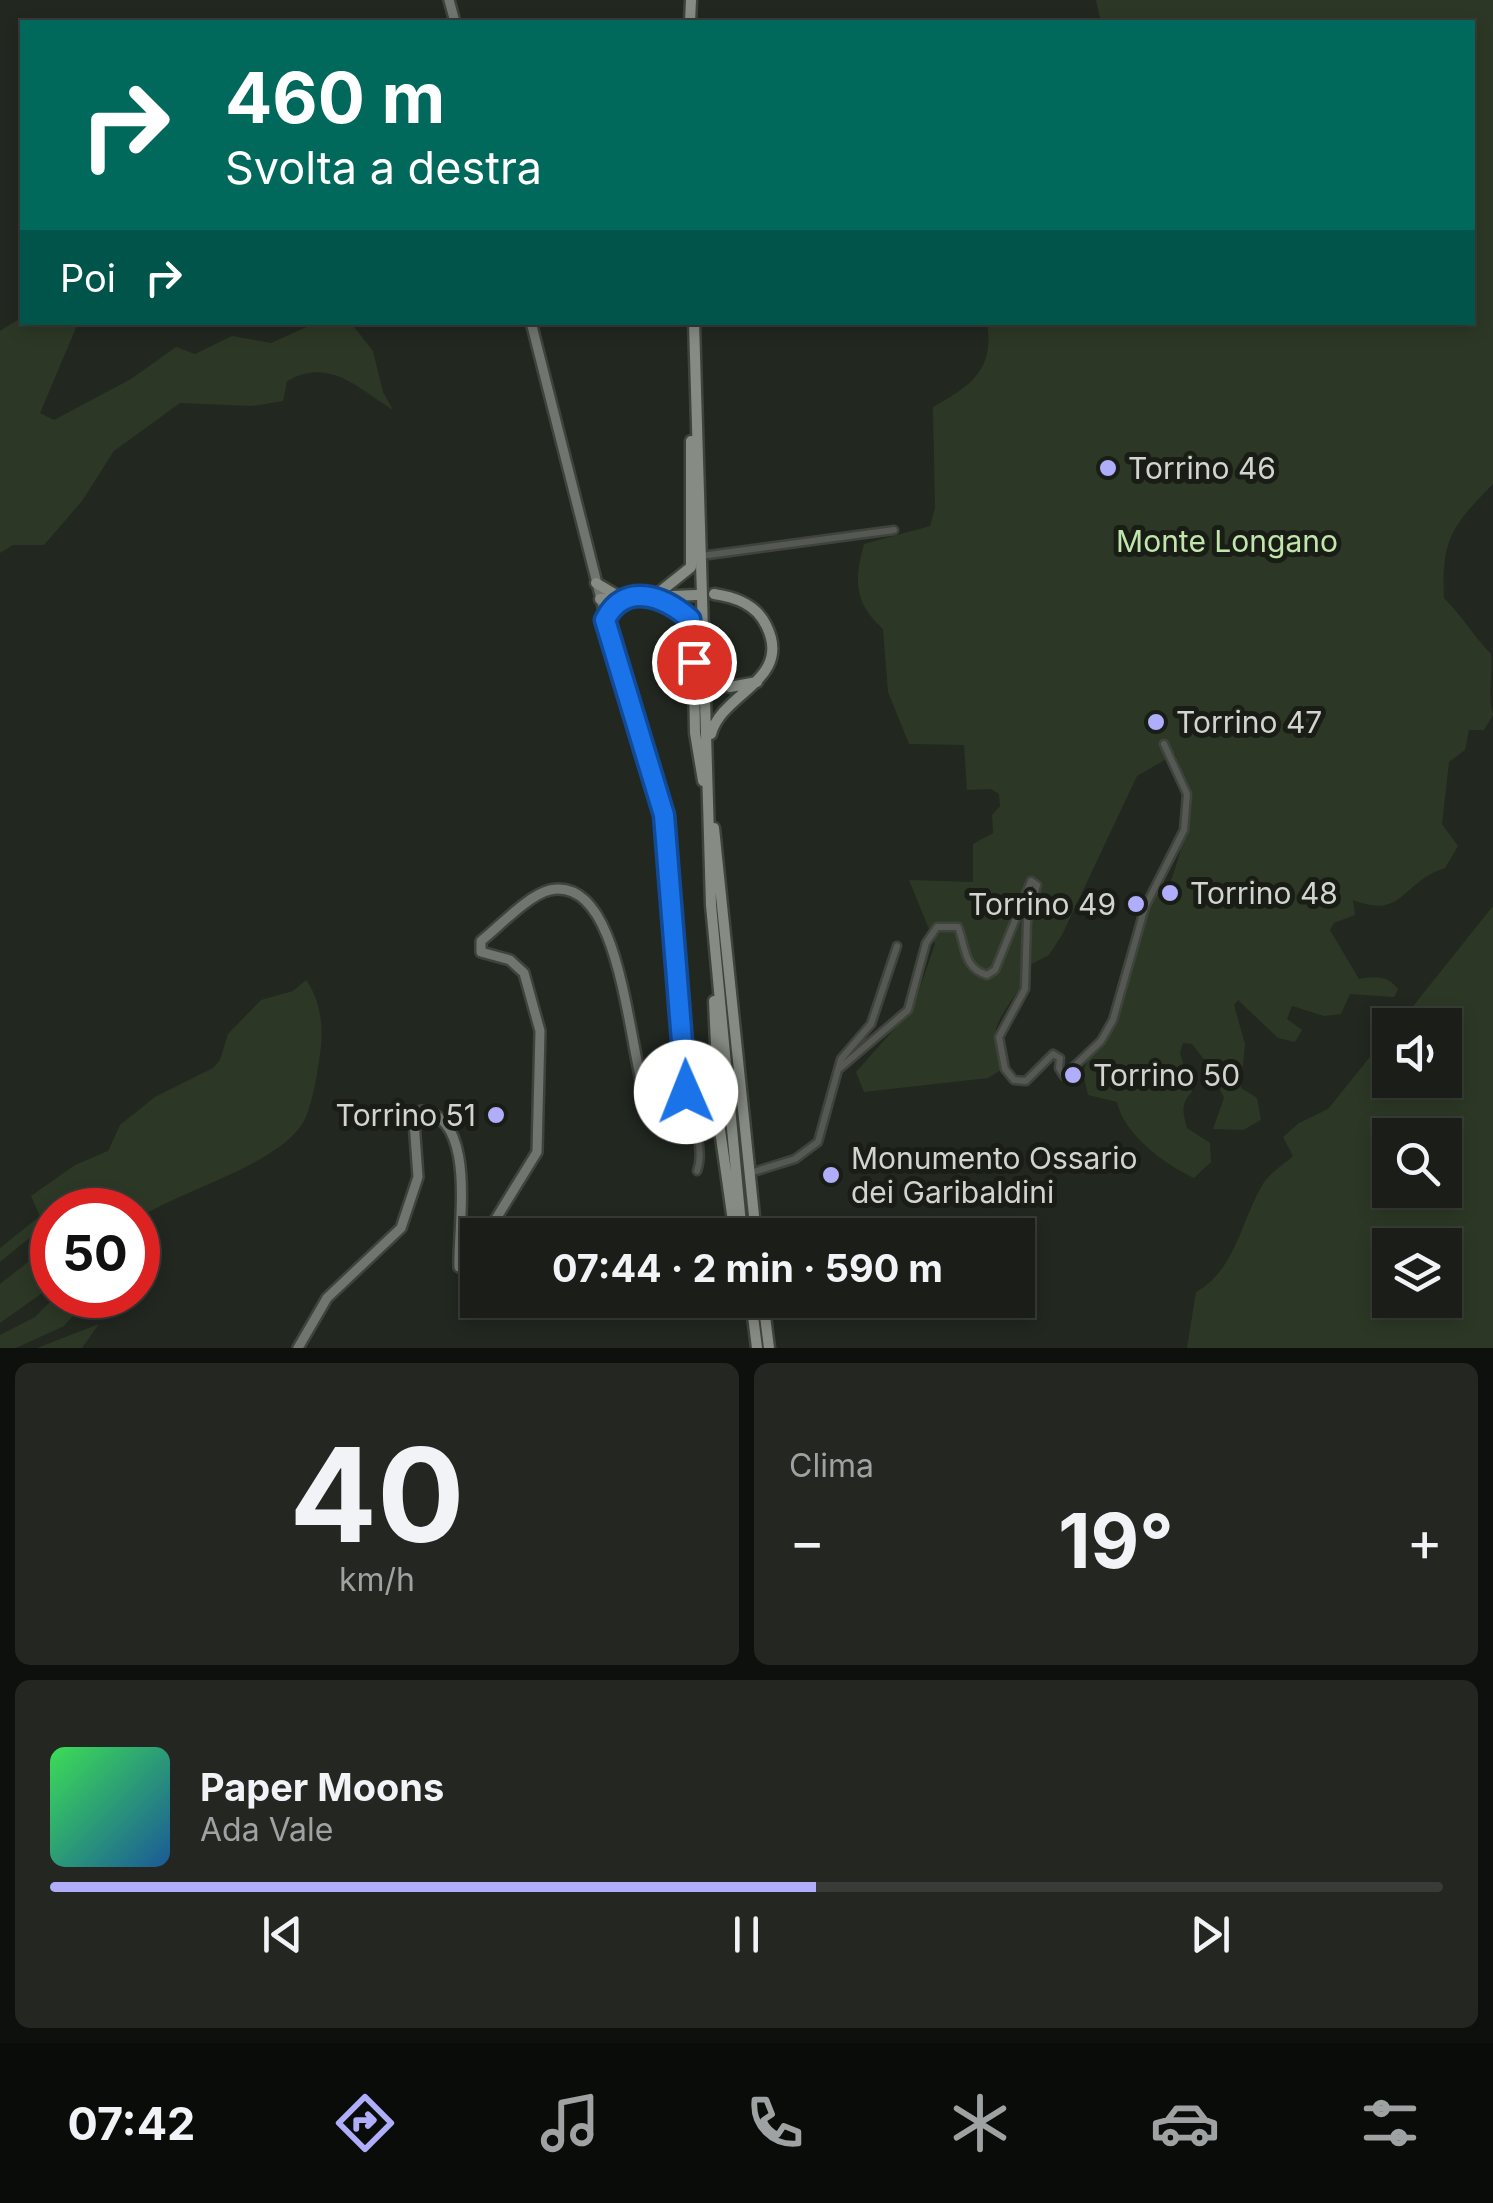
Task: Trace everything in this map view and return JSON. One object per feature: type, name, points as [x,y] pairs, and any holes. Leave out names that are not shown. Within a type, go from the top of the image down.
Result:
[{"type":"main road","points":[[496,1218],[537,1152],[540,1031],[524,973],[510,960],[481,952],[479,945],[542,893],[573,892],[600,921],[614,954],[648,1106],[664,1113],[681,1103],[688,1071],[664,815],[605,620],[532,325]]},
{"type":"main road","points":[[694,325],[708,776],[754,1218]]},
{"type":"main road","points":[[656,596],[691,566],[690,452],[695,410]]},
{"type":"main road","points":[[596,583],[624,598]]},
{"type":"main road","points":[[707,749],[720,711],[760,680],[772,654],[766,623],[746,602],[714,594]]},
{"type":"main road","points":[[600,599],[696,595]]},
{"type":"main road","points":[[656,596],[685,614],[693,627],[695,732],[706,799],[737,1218]]},
{"type":"main road","points":[[605,620],[624,598]]},
{"type":"main road","points":[[705,656],[715,676],[730,687],[760,680]]},
{"type":"main road","points":[[706,799],[708,776]]},
{"type":"main road","points":[[298,1348],[327,1298],[402,1228],[418,1177],[414,1120],[418,1112],[428,1112],[441,1122],[457,1151],[461,1218]]},
{"type":"main road","points":[[460,1236],[460,1268]]},
{"type":"main road","points":[[765,1318],[769,1348]]},
{"type":"street","points":[[702,556],[894,530]]},
{"type":"street","points":[[840,1068],[908,1010],[933,930],[954,924],[974,969],[987,975],[995,970],[1031,882],[1037,885],[1027,922],[1029,974],[1024,994],[998,1036],[1005,1069],[1014,1080],[1026,1081],[1053,1054],[1060,1058],[1059,1071],[1064,1076],[1101,1041],[1124,994],[1144,907],[1184,830],[1188,794],[1164,744]]},
{"type":"street","points":[[749,1174],[795,1160],[818,1142],[844,1052],[870,1024],[897,946]]},
{"type":"street","points":[[681,1103],[694,1123],[701,1165],[698,1171]]},
{"type":"green space","name":"Monte Longano","points":[[1096,0],[1493,0],[1493,484],[1453,533],[1445,560],[1444,598],[1491,654],[1493,715],[1484,730],[1469,730],[1465,750],[1449,762],[1442,824],[1458,846],[1445,868],[1393,902],[1370,905],[1353,900],[1355,915],[1334,923],[1330,930],[1359,979],[1375,977],[1390,981],[1398,989],[1394,997],[1350,994],[1341,1014],[1324,1016],[1292,1006],[1287,1019],[1302,1030],[1295,1042],[1278,1038],[1238,1000],[1234,1005],[1245,1044],[1241,1088],[1257,1098],[1261,1120],[1243,1130],[1213,1129],[1224,1098],[1209,1066],[1192,1044],[1183,1043],[1180,1053],[1192,1092],[1184,1109],[1187,1128],[1210,1143],[1211,1162],[1194,1178],[1147,1147],[1127,1125],[1117,1102],[1088,1095],[1083,1073],[1089,1055],[1117,1019],[1141,924],[1155,892],[1166,894],[1183,842],[1187,806],[1175,754],[1137,776],[1062,935],[1049,955],[1026,967],[1021,986],[997,1027],[995,1040],[1001,1070],[988,1078],[864,1092],[856,1072],[913,1008],[935,944],[909,880],[973,882],[973,844],[993,833],[992,815],[1000,806],[999,794],[991,789],[967,790],[964,745],[909,744],[888,692],[883,629],[866,610],[859,591],[864,544],[930,526],[935,508],[933,407],[977,375],[987,353],[987,325],[1475,325],[1475,20],[1101,20]]},
{"type":"green space","points":[[20,318],[20,325],[77,325],[40,413],[54,420],[131,379],[176,347],[195,354],[232,336],[271,343],[311,325],[353,325],[373,351],[383,392],[393,410],[355,384],[316,372],[287,381],[283,401],[252,406],[180,403],[114,451],[82,501],[44,545],[13,545],[0,553],[0,331]]},
{"type":"green space","points":[[1493,906],[1493,1348],[1187,1348],[1196,1292],[1209,1283],[1229,1258],[1266,1180],[1293,1156],[1283,1137],[1299,1123],[1328,1109],[1372,1054],[1372,1098],[1462,1098],[1462,1008],[1412,1008]]},
{"type":"green space","points":[[306,980],[311,988],[318,1006],[321,1045],[307,1114],[279,1147],[160,1206],[160,1188],[42,1188],[75,1165],[108,1151],[120,1125],[155,1097],[213,1068],[220,1060],[228,1034],[261,1000],[293,991]]},
{"type":"green space","points":[[30,1224],[30,1238],[0,1262],[0,1248]]},
{"type":"green space","points":[[30,1260],[30,1302],[0,1323],[0,1284]]},
{"type":"green space","points":[[33,1318],[71,1318],[64,1326],[16,1348],[0,1348],[0,1335]]},
{"type":"green space","points":[[99,1324],[82,1348],[37,1348]]},
{"type":"place","name":"Torrino 46","points":[[1108,468]]},
{"type":"place","name":"Torrino 47","points":[[1156,722]]},
{"type":"place","name":"Torrino 48","points":[[1170,893]]},
{"type":"place","name":"Torrino 49","points":[[1136,904]]},
{"type":"place","name":"Torrino 50","points":[[1073,1075]]},
{"type":"place","name":"Torrino 51","points":[[496,1115]]},
{"type":"place","name":"Monumento Ossario dei Garibaldini","points":[[831,1175]]},
{"type":"route","points":[[686,1092],[688,1071],[664,815],[660,792],[626,702],[605,620],[615,603],[624,598],[656,596],[668,602],[690,619],[694,662]]}]
